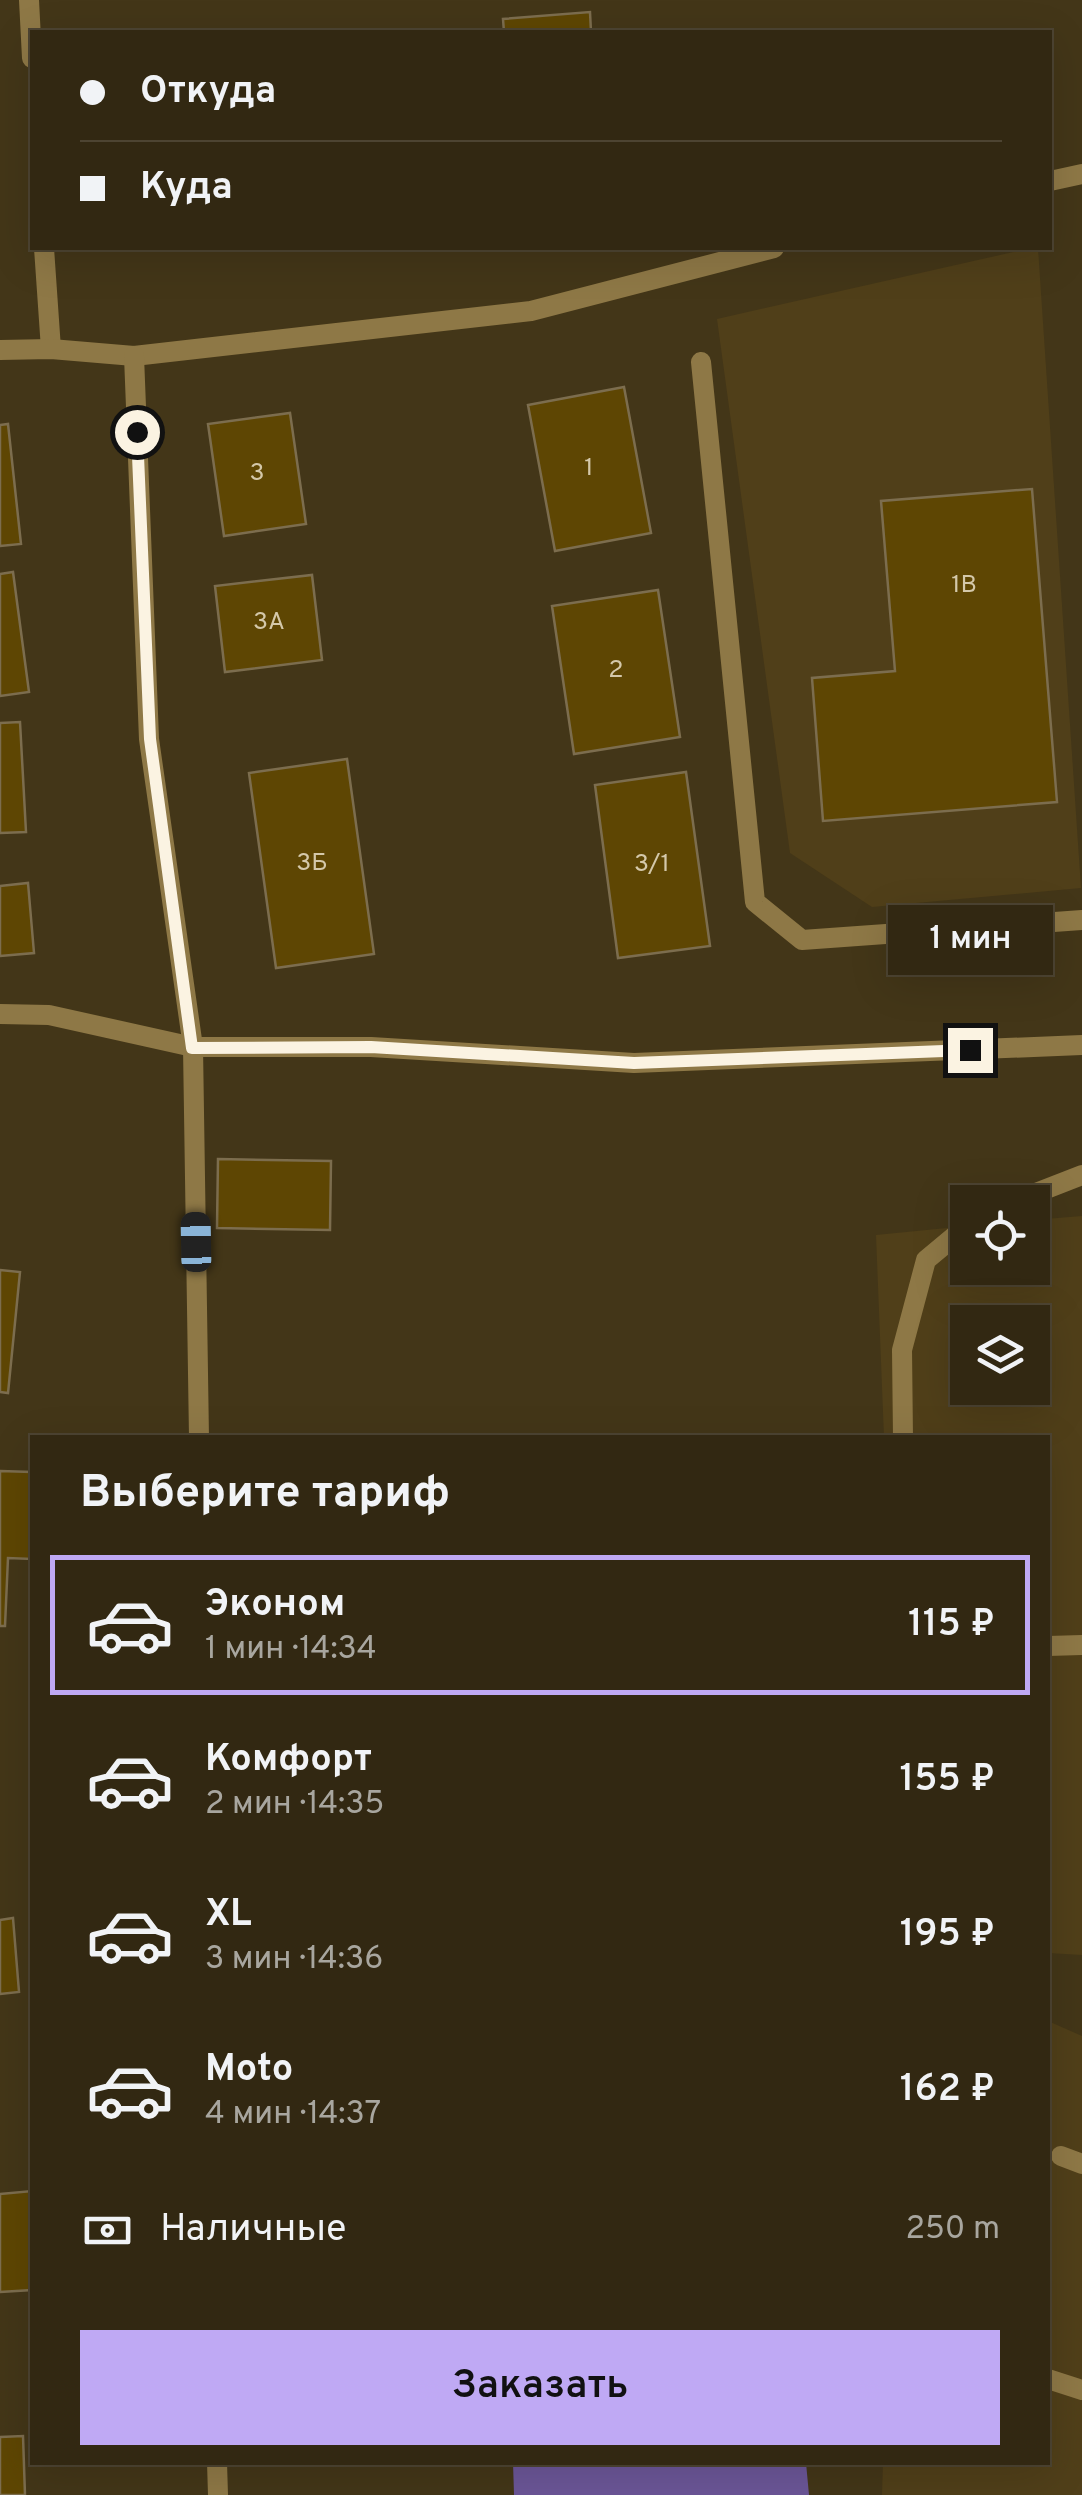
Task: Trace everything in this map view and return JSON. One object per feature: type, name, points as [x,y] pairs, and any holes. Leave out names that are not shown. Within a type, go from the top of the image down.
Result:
[{"type":"street","points":[[29,0],[31,30]]},
{"type":"street","points":[[1052,181],[1082,174]]},
{"type":"street","points":[[44,250],[51,349]]},
{"type":"street","points":[[0,350],[51,349],[134,356],[531,311],[766,250]]},
{"type":"street","points":[[134,356],[150,739],[192,1048],[199,1435]]},
{"type":"street","points":[[701,362],[755,902],[802,940],[1082,920]]},
{"type":"street","points":[[0,1014],[49,1015],[192,1048],[371,1047],[634,1063],[1082,1045]]},
{"type":"street","points":[[1050,1188],[1082,1175]]},
{"type":"street","points":[[903,1435],[902,1350],[926,1260],[950,1240]]},
{"type":"street","points":[[1050,1646],[1082,1646]]},
{"type":"street","points":[[1061,2156],[1082,2164]]},
{"type":"street","points":[[1050,2381],[1082,2390]]},
{"type":"street","points":[[217,2465],[218,2495]]},
{"type":"shaded area","points":[[1022,250],[1038,250],[1081,888],[872,907],[790,853],[717,319]]},
{"type":"shaded area","points":[[1082,1216],[1082,1955],[1050,1953],[1050,1435],[884,1435],[876,1235],[950,1228],[950,1285],[1050,1285],[1050,1219]]},
{"type":"shaded area","points":[[1050,2022],[1082,2036],[1082,2495],[882,2495],[883,2465],[1050,2465]]},
{"type":"shaded area","points":[[513,2465],[806,2465],[809,2495],[514,2495]]},
{"type":"building","points":[[590,12],[591,30],[504,30],[503,19]]},
{"type":"building","points":[[624,387],[651,533],[555,551],[528,405]]},
{"type":"building","points":[[290,413],[306,524],[224,536],[208,424]]},
{"type":"building","points":[[8,424],[21,544],[0,546],[0,425]]},
{"type":"building","points":[[1032,489],[1057,802],[823,821],[812,678],[895,671],[881,501]]},
{"type":"building","points":[[13,572],[29,692],[0,696],[0,574]]},
{"type":"building","points":[[312,575],[322,660],[225,672],[215,586]]},
{"type":"building","points":[[658,590],[680,737],[574,754],[552,606]]},
{"type":"building","points":[[20,722],[26,832],[0,833],[0,723]]},
{"type":"building","points":[[347,759],[374,954],[276,968],[249,773]]},
{"type":"building","points":[[686,772],[710,946],[618,958],[595,785]]},
{"type":"building","points":[[28,883],[34,953],[0,956],[0,886]]},
{"type":"building","points":[[218,1159],[331,1161],[330,1230],[217,1228]]},
{"type":"building","points":[[0,1270],[20,1272],[8,1393],[0,1392]]},
{"type":"building","points":[[0,1471],[30,1472],[30,1559],[8,1558],[5,1626],[0,1626]]},
{"type":"building","points":[[13,1918],[19,1992],[0,1994],[0,1920]]},
{"type":"building","points":[[30,2191],[30,2290],[0,2292],[0,2194]]},
{"type":"building","points":[[23,2436],[25,2495],[0,2495],[0,2437]]},
{"type":"route","points":[[137,432],[150,739],[192,1048],[371,1047],[634,1063],[970,1050]]}]
